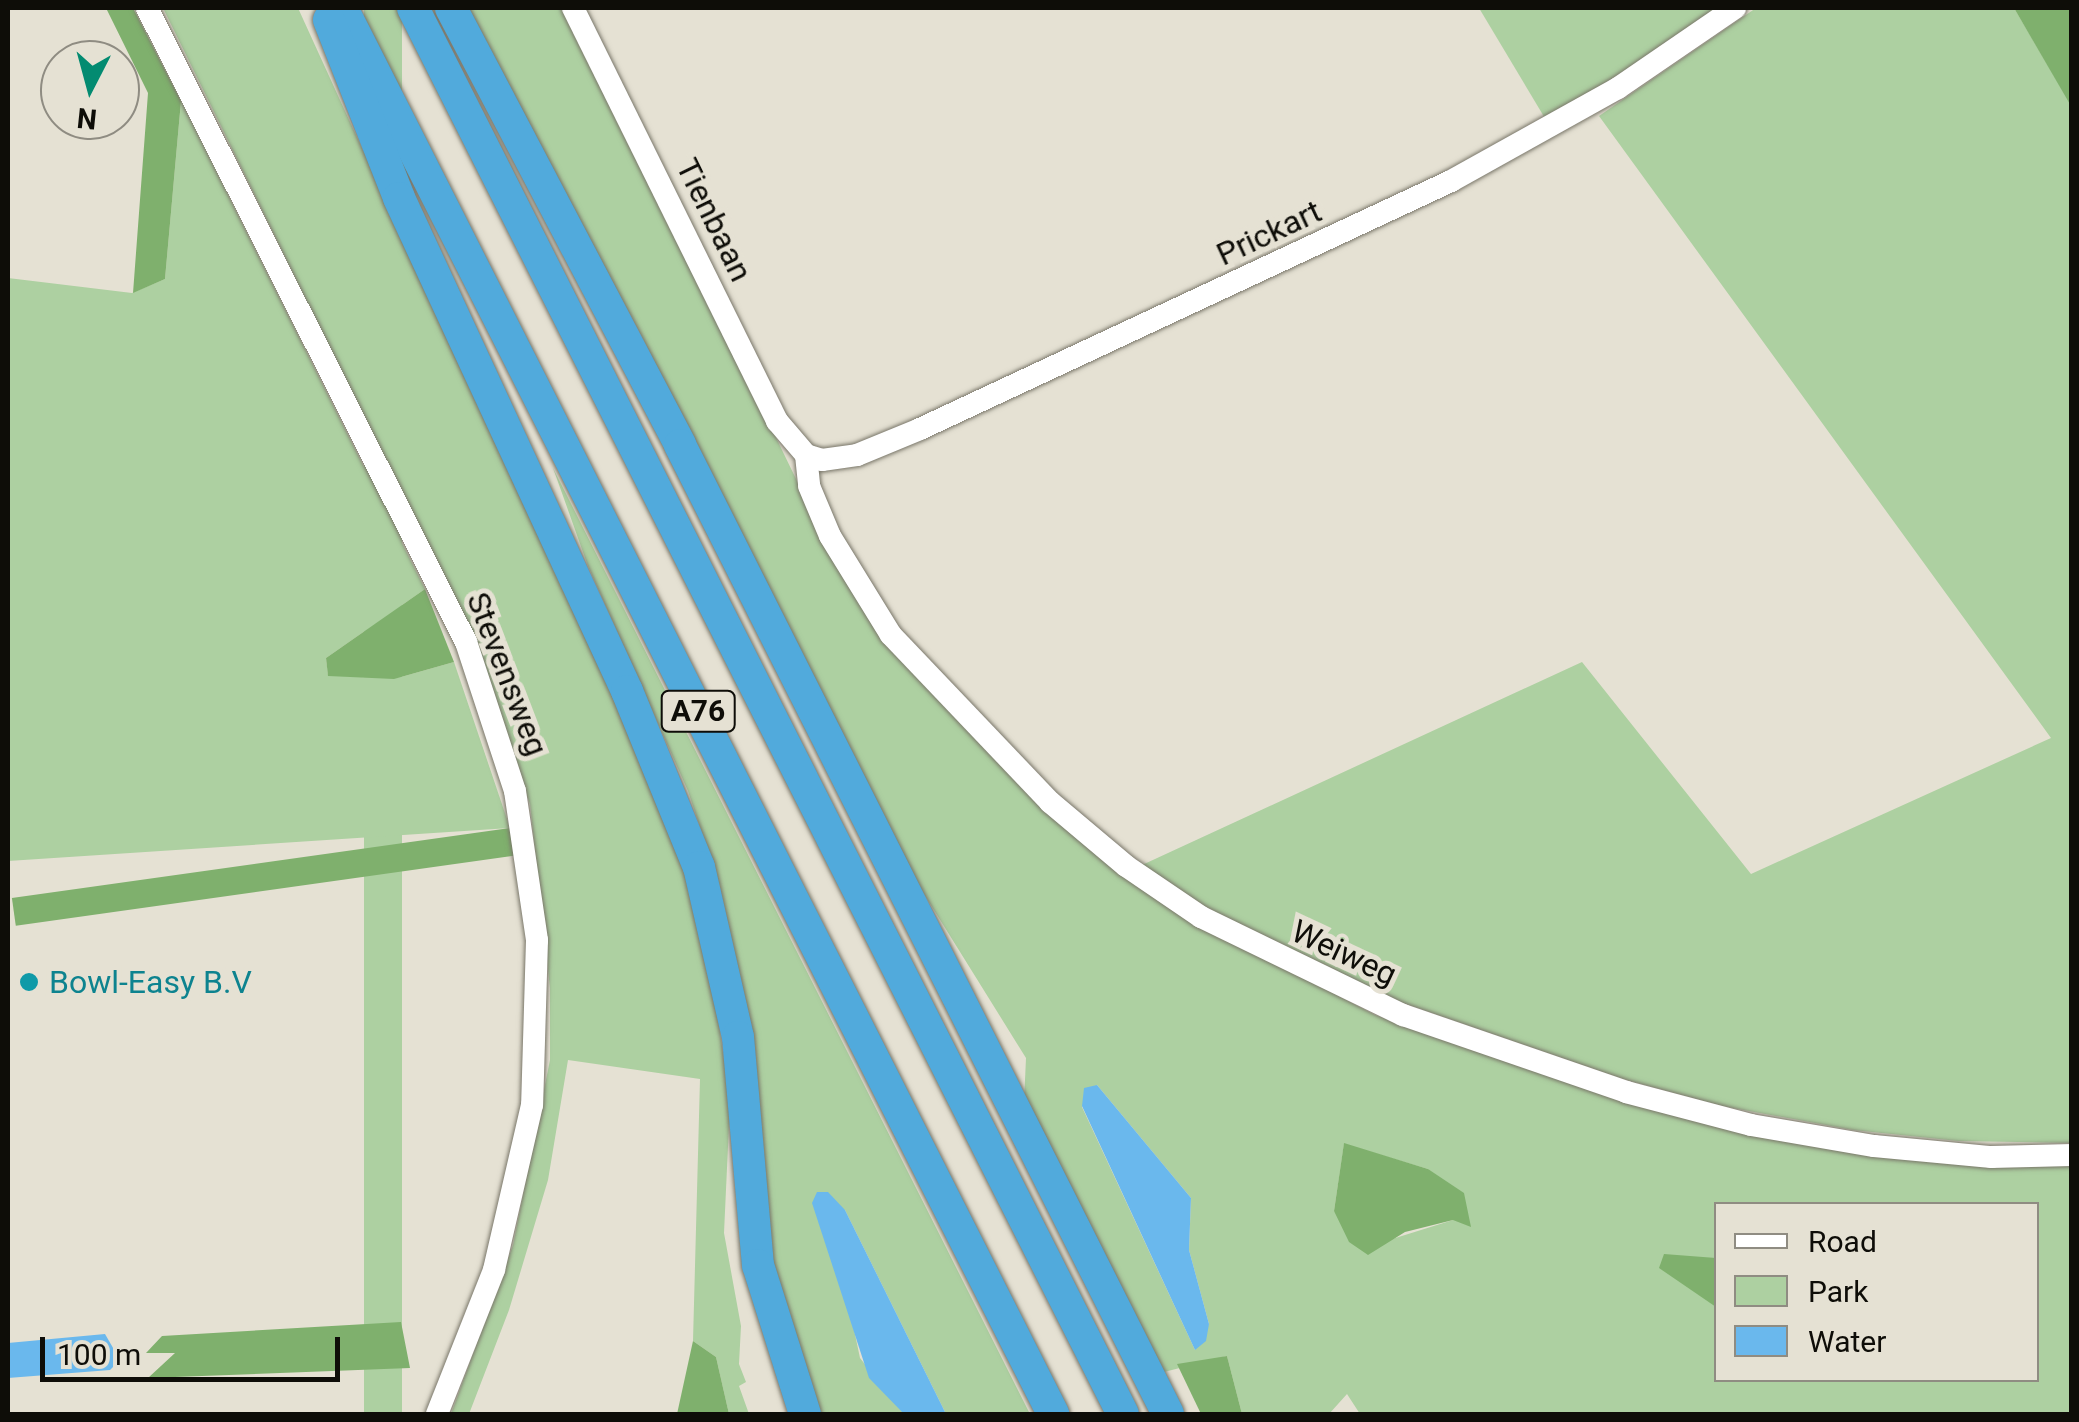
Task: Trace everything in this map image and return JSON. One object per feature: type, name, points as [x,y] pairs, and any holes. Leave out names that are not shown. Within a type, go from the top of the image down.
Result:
[{"type":"highway","name":"A76","points":[[325,8],[399,198],[627,691],[699,867],[735,1020],[758,1266],[805,1414]]},
{"type":"highway","name":"A76","points":[[342,8],[1054,1414]]},
{"type":"highway","name":"A76","points":[[414,8],[1123,1414]]},
{"type":"highway","points":[[451,8],[680,446],[1168,1414]]},
{"type":"street","name":"Stevensweg","points":[[148,8],[466,642],[512,780],[537,940],[532,1105],[498,1256],[437,1414]]},
{"type":"street","name":"Tienbaan","points":[[574,8],[776,422],[806,455]]},
{"type":"street","name":"Prickart","points":[[806,455],[837,460],[876,449],[1294,257],[1569,118],[1735,8]]},
{"type":"street","name":"Weiweg","points":[[806,455],[825,526],[890,635],[1050,802],[1126,866],[1201,917],[1403,1015],[1626,1092],[1752,1125],[1874,1146],[1991,1157],[2072,1155]]},
{"type":"green space","points":[[106,8],[133,8],[181,101],[165,279],[133,293],[148,93],[140,77],[140,40],[122,40]]},
{"type":"green space","points":[[163,8],[298,8],[634,744],[693,895],[712,976],[730,1103],[724,1233],[741,1326],[739,1364],[746,1382],[739,1386],[749,1414],[729,1414],[716,1357],[693,1341],[700,1079],[568,1060],[548,1180],[509,1310],[469,1414],[451,1414],[513,1245],[550,1060],[550,988],[530,804],[463,620]]},
{"type":"green space","points":[[364,8],[402,8],[402,1414],[364,1414]]},
{"type":"green space","points":[[467,8],[568,8],[813,514],[893,645],[1200,924],[1375,1015],[1617,1098],[2071,1163],[2071,1414],[1360,1414],[1347,1394],[1329,1414],[1242,1414],[1227,1356],[1164,1372],[1024,1102],[1026,1058],[896,849],[643,339]],"holes":[[[1097,1085],[1191,1198],[1189,1250],[1209,1324],[1195,1350],[1082,1107]],[[1344,1144],[1428,1169],[1453,1220],[1389,1240],[1334,1211]]]},
{"type":"green space","points":[[1479,8],[1725,8],[1546,120]]},
{"type":"green space","points":[[1756,8],[2014,8],[2072,106],[2071,1143],[1958,1141],[1853,1130],[1722,1106],[1623,1079],[1383,996],[1209,910],[1142,865],[1582,662],[1751,874],[2051,738],[1599,116]]},
{"type":"green space","points":[[2014,8],[2071,8],[2071,106]]},
{"type":"green space","points":[[181,101],[425,589],[326,658],[328,675],[394,679],[454,662],[510,828],[8,861],[8,278],[132,293],[165,279]]},
{"type":"green space","points":[[553,468],[1030,1414],[946,1414],[845,1210],[813,1203],[845,1287],[860,1358],[904,1414],[815,1414],[783,1341],[720,887],[688,791],[588,566]]},
{"type":"green space","points":[[425,589],[454,662],[394,679],[328,676],[326,658]]},
{"type":"green space","points":[[510,828],[514,856],[16,926],[12,898]]},
{"type":"green space","points":[[1344,1143],[1428,1169],[1464,1193],[1471,1227],[1453,1220],[1405,1232],[1368,1255],[1349,1242],[1334,1211]]},
{"type":"green space","points":[[1664,1254],[1714,1258],[1714,1306],[1659,1268]]},
{"type":"green space","points":[[401,1322],[410,1368],[148,1378],[175,1353],[146,1353],[162,1336]]},
{"type":"green space","points":[[693,1341],[716,1357],[729,1414],[677,1414]]},
{"type":"green space","points":[[1227,1356],[1242,1414],[1201,1414],[1177,1364]]},
{"type":"water","points":[[1097,1085],[1191,1198],[1189,1250],[1209,1324],[1206,1341],[1195,1350],[1082,1106],[1084,1088]]},
{"type":"water","points":[[817,1192],[828,1192],[845,1210],[946,1414],[904,1414],[869,1378],[812,1203]]},
{"type":"water","points":[[105,1334],[120,1360],[110,1370],[8,1378],[8,1343]]},
{"type":"place","name":"Bowl-Easy B.V","points":[[29,982]]}]
